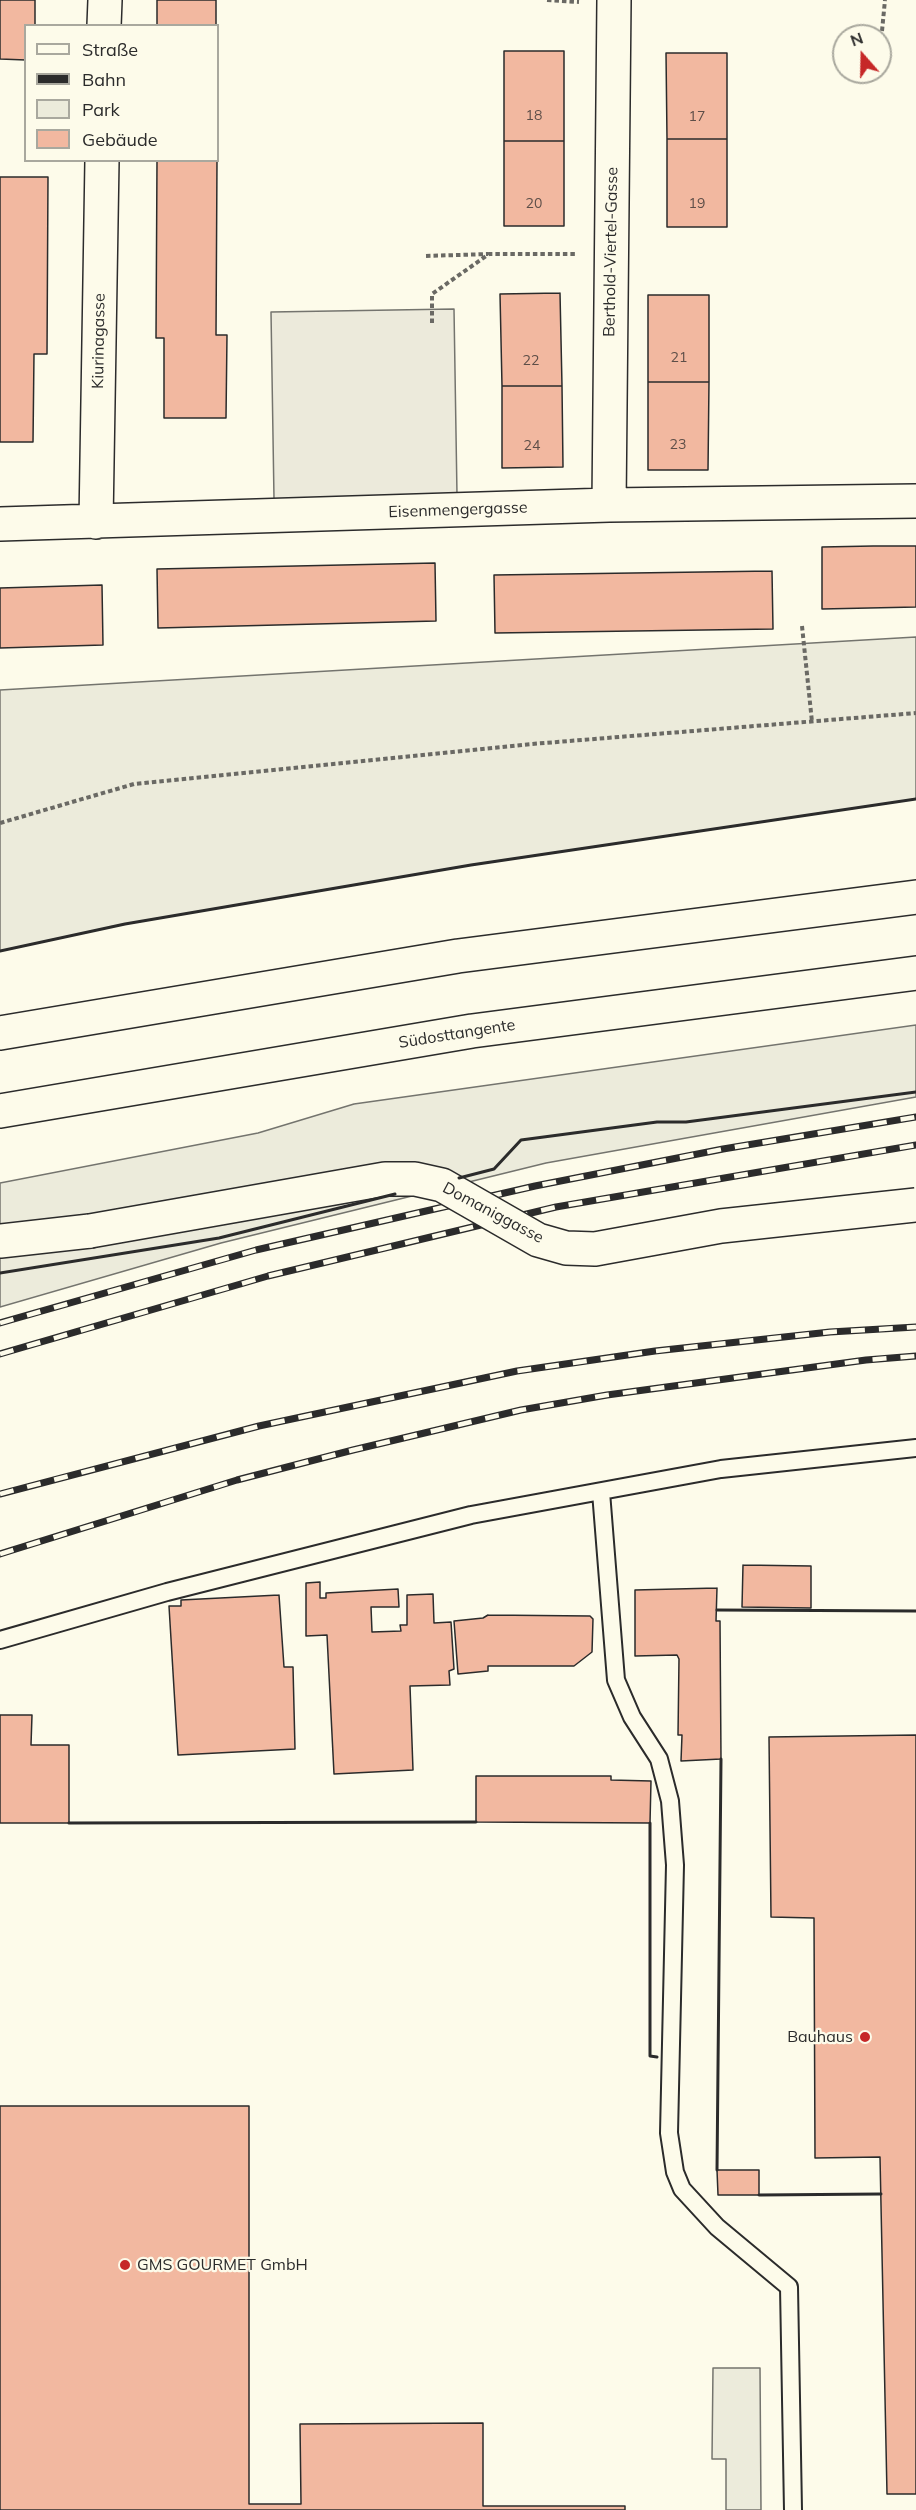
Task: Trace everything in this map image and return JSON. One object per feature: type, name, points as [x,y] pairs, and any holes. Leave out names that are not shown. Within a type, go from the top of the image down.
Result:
[{"type":"main road","points":[[104,24],[105,0]]},
{"type":"main road","name":"Berthold-Viertel-Gasse","points":[[609,505],[614,0]]},
{"type":"main road","name":"Kiurinagasse","points":[[96,522],[102,162]]},
{"type":"main road","name":"Eisenmengergasse","points":[[0,524],[609,505],[916,501]]},
{"type":"main road","points":[[0,1033],[458,956],[916,897]]},
{"type":"main road","name":"Südosttangente","points":[[0,1111],[472,1031],[916,973]]},
{"type":"main road","name":"Domaniggasse","points":[[0,1241],[90,1232],[385,1179],[415,1179],[442,1185],[538,1240],[566,1248],[595,1249],[721,1226],[916,1205]]},
{"type":"lane","points":[[0,1640],[167,1592],[471,1515],[721,1469],[916,1448]]},
{"type":"lane","points":[[601,1492],[616,1680],[632,1717],[659,1759],[670,1801],[675,1865],[669,2133],[675,2172],[682,2188],[717,2227],[789,2287],[793,2510]]},
{"type":"path","points":[[883,24],[885,0]]},
{"type":"path","points":[[432,323],[432,294],[489,254]]},
{"type":"path","points":[[426,256],[611,254]]},
{"type":"path","points":[[802,626],[812,722]]},
{"type":"path","points":[[0,823],[134,784],[532,744],[916,713]]},
{"type":"green space","points":[[916,637],[916,799],[471,865],[125,924],[0,951],[0,690]]},
{"type":"green space","points":[[916,1025],[916,1097],[546,1163],[221,1243],[0,1307],[0,1183],[258,1133],[354,1104]]},
{"type":"green space","points":[[713,2368],[760,2368],[761,2510],[726,2510],[726,2459],[712,2459]]},
{"type":"shaded area","points":[[454,309],[457,495],[274,499],[271,312]]},
{"type":"building","points":[[0,0],[35,0],[35,24],[24,24],[24,60],[0,59]]},
{"type":"building","points":[[157,0],[216,0],[216,24],[157,24]]},
{"type":"building","points":[[504,51],[564,51],[564,141],[504,141]]},
{"type":"building","points":[[666,53],[727,53],[727,139],[667,139]]},
{"type":"building","points":[[667,139],[727,139],[727,227],[667,227]]},
{"type":"building","points":[[504,141],[564,141],[564,226],[504,226]]},
{"type":"building","points":[[157,162],[217,162],[216,335],[227,335],[226,418],[164,418],[164,338],[156,338]]},
{"type":"building","points":[[0,177],[48,177],[47,354],[34,354],[33,442],[0,442]]},
{"type":"building","points":[[560,293],[562,386],[502,386],[500,294]]},
{"type":"building","points":[[648,295],[709,295],[709,382],[648,382]]},
{"type":"building","points":[[648,382],[709,382],[708,470],[648,470]]},
{"type":"building","points":[[502,386],[562,386],[563,467],[502,468]]},
{"type":"building","points":[[916,546],[916,607],[822,609],[822,547]]},
{"type":"building","points":[[435,563],[436,621],[158,628],[157,569]]},
{"type":"building","points":[[772,571],[773,629],[495,633],[494,575]]},
{"type":"building","points":[[102,585],[103,645],[0,648],[0,588]]},
{"type":"building","points":[[743,1565],[811,1566],[811,1608],[742,1607]]},
{"type":"building","points":[[320,1582],[320,1598],[326,1598],[326,1593],[398,1589],[399,1607],[371,1607],[372,1632],[401,1631],[400,1625],[407,1625],[407,1595],[433,1594],[434,1623],[451,1622],[454,1669],[449,1671],[450,1685],[410,1686],[413,1770],[334,1774],[327,1635],[306,1636],[306,1583]]},
{"type":"building","points":[[717,1588],[716,1621],[720,1621],[721,1759],[681,1761],[682,1735],[678,1735],[679,1659],[677,1655],[635,1656],[635,1590]]},
{"type":"building","points":[[279,1595],[284,1667],[293,1667],[295,1749],[178,1755],[169,1606],[181,1606],[181,1600]]},
{"type":"building","points":[[488,1615],[590,1616],[593,1619],[592,1652],[574,1666],[488,1666],[488,1671],[458,1674],[454,1621],[483,1618]]},
{"type":"building","points":[[0,1715],[32,1715],[31,1745],[69,1745],[69,1823],[0,1823]]},
{"type":"building","name":"Bauhaus","points":[[916,1735],[916,2494],[887,2494],[880,2157],[815,2158],[814,1918],[771,1917],[769,1737]]},
{"type":"building","points":[[476,1776],[611,1776],[611,1780],[651,1781],[650,1823],[476,1822]]},
{"type":"building","name":"GMS GOURMET GmbH","points":[[0,2106],[249,2106],[249,2504],[301,2504],[300,2424],[483,2423],[483,2506],[625,2506],[625,2510],[0,2510]]},
{"type":"building","points":[[717,2170],[759,2170],[759,2195],[718,2195]]},
{"type":"railway","points":[[0,1323],[256,1250],[535,1186],[723,1149],[916,1117]]},
{"type":"railway","points":[[0,1354],[268,1276],[556,1207],[916,1145]]},
{"type":"railway","points":[[0,1494],[259,1426],[517,1371],[655,1351],[830,1332],[916,1327]]},
{"type":"railway","points":[[0,1554],[237,1480],[521,1410],[607,1395],[866,1360],[916,1356]]},
{"type":"wall","points":[[0,951],[125,924],[471,865],[916,799]]},
{"type":"wall","points":[[459,1178],[494,1169],[521,1140],[657,1122],[686,1122],[916,1092]]},
{"type":"wall","points":[[0,1273],[219,1238],[395,1194]]},
{"type":"wall","points":[[717,1610],[916,1611]]},
{"type":"wall","points":[[717,2170],[721,1759]]},
{"type":"wall","points":[[69,1823],[476,1822]]},
{"type":"wall","points":[[650,1823],[650,2056],[657,2057]]},
{"type":"wall","points":[[759,2195],[881,2194]]},
{"type":"place","name":"Bauhaus","points":[[865,2037]]},
{"type":"place","name":"GMS GOURMET GmbH","points":[[125,2265]]}]
